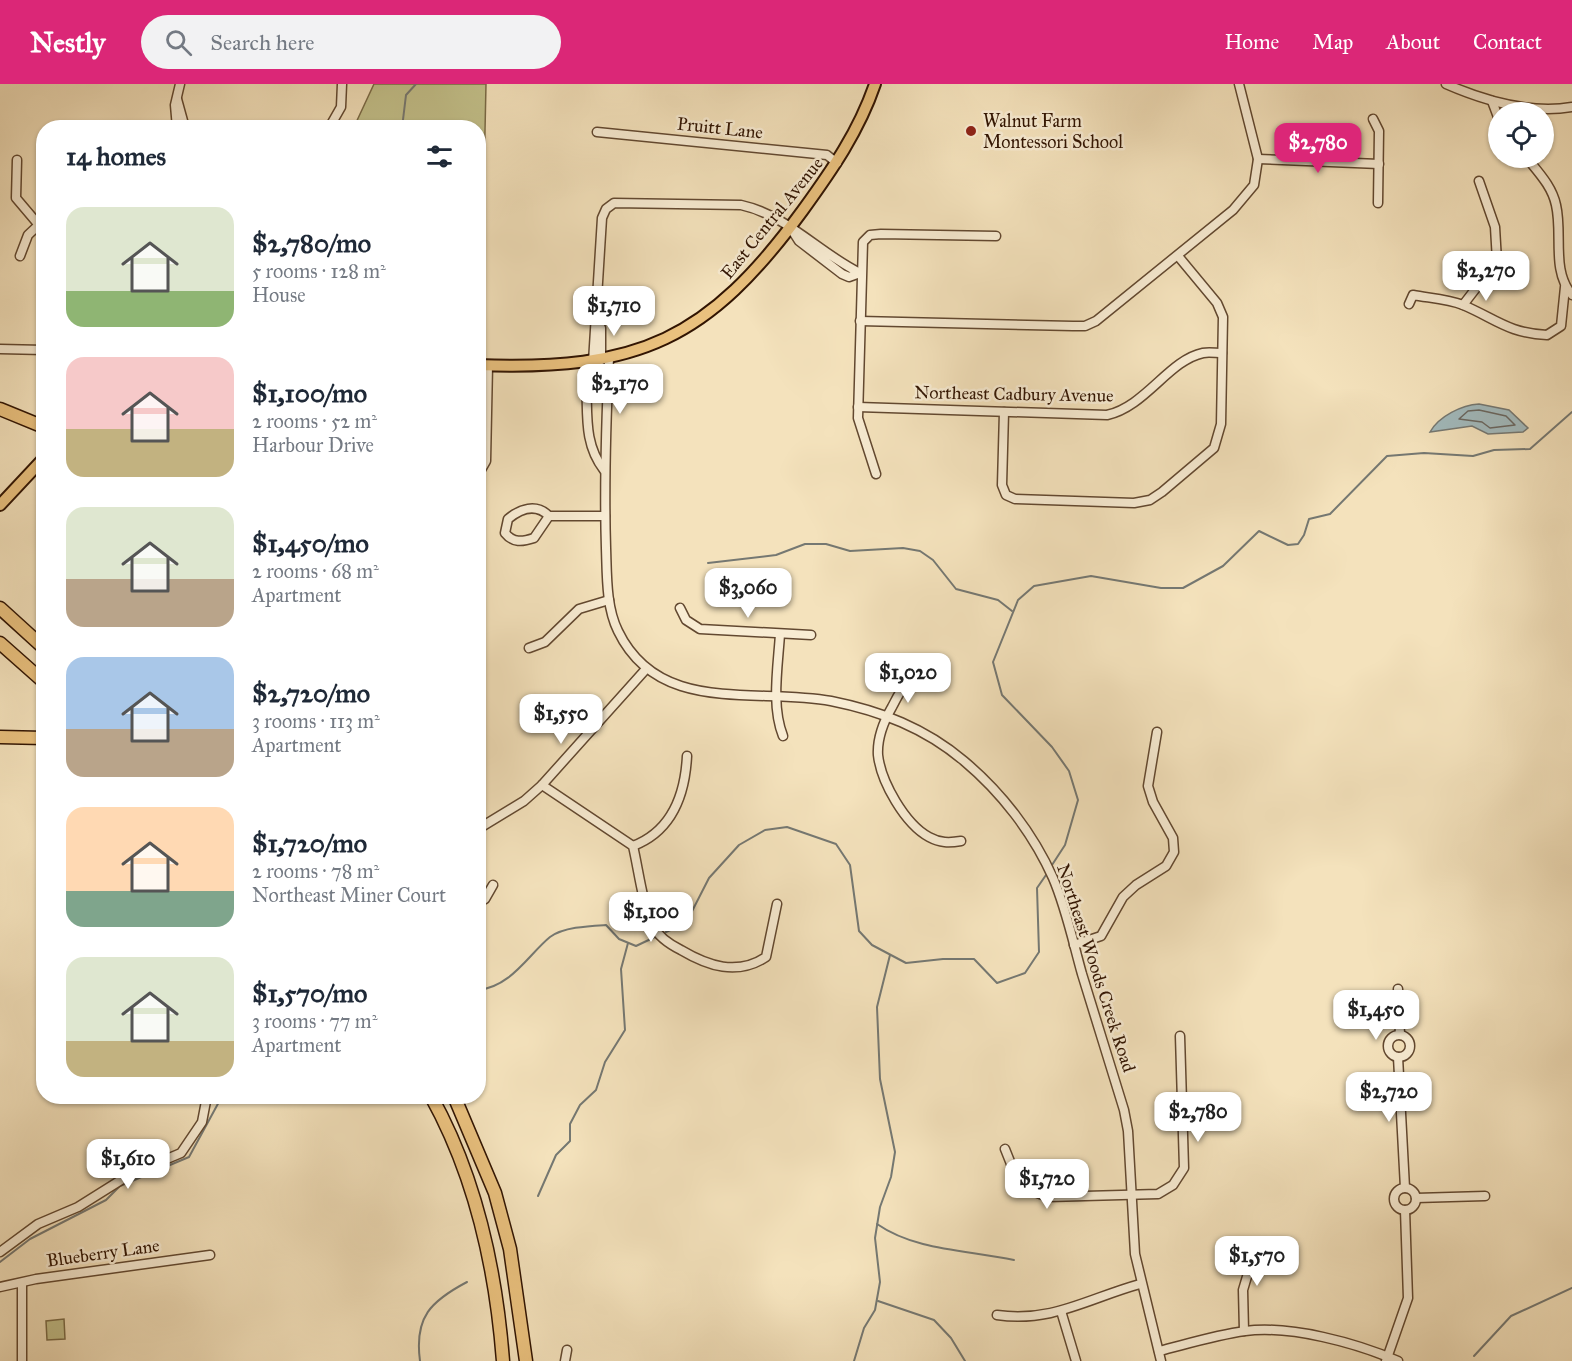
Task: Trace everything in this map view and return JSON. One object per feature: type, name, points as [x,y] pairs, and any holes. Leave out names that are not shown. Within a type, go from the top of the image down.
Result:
[{"type":"highway","points":[[0,409],[36,424]]},
{"type":"highway","points":[[0,608],[36,641]]},
{"type":"highway","points":[[0,643],[36,675]]},
{"type":"highway","points":[[0,737],[36,738]]},
{"type":"highway","points":[[435,1104],[458,1155],[484,1236],[497,1302],[503,1361]]},
{"type":"highway","points":[[457,1104],[498,1202],[510,1249],[526,1361]]},
{"type":"main road","name":"East Central Avenue","points":[[486,365],[597,361],[648,346],[705,316],[732,294],[790,227],[837,163],[848,145],[875,84]]},
{"type":"main road","points":[[0,505],[36,467]]},
{"type":"street","points":[[176,120],[175,105],[180,84]]},
{"type":"street","points":[[334,120],[341,107],[342,84]]},
{"type":"street","points":[[860,321],[1085,326],[1096,321],[1244,201],[1254,185],[1258,159],[1239,84]]},
{"type":"street","points":[[1446,84],[1492,101],[1545,110],[1572,107]]},
{"type":"street","points":[[177,99],[183,120]]},
{"type":"street","points":[[1373,119],[1379,131],[1378,203]]},
{"type":"street","name":"Pruitt Lane","points":[[597,132],[827,155],[837,163]]},
{"type":"street","points":[[1258,159],[1379,164]]},
{"type":"street","points":[[17,160],[16,198],[36,217]]},
{"type":"street","points":[[1535,168],[1551,189],[1557,206],[1560,273],[1565,287],[1572,295]]},
{"type":"street","points":[[1463,305],[1497,261],[1495,227],[1479,181]]},
{"type":"street","points":[[597,361],[593,333],[597,322],[602,218],[606,209],[614,203],[741,205],[760,209],[790,227],[799,241],[842,274],[849,278],[860,273]]},
{"type":"street","points":[[20,256],[28,235],[36,227]]},
{"type":"street","points":[[876,474],[858,418],[860,273],[863,242],[870,235],[996,236]]},
{"type":"street","points":[[1004,412],[1002,485],[1006,495],[1015,499],[1134,503],[1150,500],[1214,448],[1221,424],[1223,317],[1217,303],[1178,256]]},
{"type":"street","points":[[1409,304],[1413,295],[1463,305],[1506,328],[1547,335],[1560,326],[1565,287]]},
{"type":"street","points":[[0,349],[36,350]]},
{"type":"street","name":"Northeast Cadbury Avenue","points":[[858,407],[1107,415],[1122,412],[1189,358],[1203,353],[1222,353]]},
{"type":"street","name":"Northeast Woods Creek Road","points":[[597,361],[588,384],[588,439],[596,459],[604,470]]},
{"type":"street","name":"Northeast Woods Creek Road","points":[[597,361],[609,600],[617,630],[646,669],[673,684],[705,693],[828,701],[888,715],[937,741],[964,761],[1000,796],[1031,836],[1052,875],[1124,1110],[1128,1131],[1135,1254],[1140,1284],[1161,1361]]},
{"type":"street","points":[[549,516],[534,538],[519,541],[510,539],[504,533],[508,519],[521,510],[543,510],[549,516],[605,516]]},
{"type":"street","points":[[529,648],[544,642],[579,609],[609,600]]},
{"type":"street","points":[[680,608],[686,620],[700,629],[811,635]]},
{"type":"street","points":[[780,634],[777,696],[779,725],[783,736]]},
{"type":"street","points":[[486,824],[525,801],[542,785],[646,669]]},
{"type":"street","points":[[915,679],[905,684],[888,715],[879,737],[878,756],[884,776],[914,825],[929,837],[945,843],[961,841]]},
{"type":"street","points":[[1074,945],[1101,936],[1127,893],[1166,866],[1172,857],[1173,838],[1153,802],[1148,786],[1156,732]]},
{"type":"street","points":[[633,846],[651,839],[668,820],[680,796],[686,776],[687,756]]},
{"type":"street","points":[[542,785],[633,846],[654,929],[671,945],[709,965],[754,965],[766,957],[777,904]]},
{"type":"street","points":[[486,897],[493,885]]},
{"type":"street","points":[[1398,989],[1400,1035]]},
{"type":"street","points":[[1400,1035],[1407,1038],[1410,1049],[1406,1055],[1398,1057],[1392,1055],[1388,1046],[1393,1037],[1400,1035]]},
{"type":"street","points":[[1005,1149],[1017,1179],[1030,1190],[1048,1197],[1158,1194],[1173,1185],[1184,1168],[1180,1036]]},
{"type":"street","points":[[1398,1057],[1405,1188]]},
{"type":"street","points":[[0,1252],[38,1224],[78,1207],[129,1175],[181,1153],[202,1122],[205,1104]]},
{"type":"street","points":[[1405,1188],[1413,1191],[1416,1198],[1413,1206],[1406,1210],[1398,1207],[1394,1199],[1397,1191],[1405,1188]]},
{"type":"street","points":[[1416,1198],[1485,1196]]},
{"type":"street","points":[[1387,1359],[1408,1298],[1406,1210]]},
{"type":"street","points":[[1244,1331],[1243,1290],[1257,1243]]},
{"type":"street","name":"Blueberry Lane","points":[[0,1287],[22,1284],[36,1279],[210,1255]]},
{"type":"street","points":[[22,1284],[22,1361]]},
{"type":"street","points":[[997,1316],[1034,1317],[1061,1311],[1107,1293],[1140,1284]]},
{"type":"street","points":[[1061,1311],[1076,1361]]},
{"type":"street","points":[[1159,1351],[1244,1331],[1282,1331],[1363,1347],[1387,1359],[1398,1361]]},
{"type":"street","points":[[565,1361],[567,1350]]},
{"type":"shaded area","points":[[374,84],[486,84],[485,120],[357,120]]},
{"type":"shaded area","points":[[64,1319],[65,1339],[47,1340],[46,1321]]},
{"type":"water","points":[[1479,404],[1509,410],[1528,428],[1523,432],[1488,434],[1472,426],[1430,432],[1439,421],[1452,412]]},
{"type":"waterway","points":[[403,120],[406,95],[416,84]]},
{"type":"waterway","points":[[1052,865],[1065,845],[1078,800],[1069,771],[1052,747],[1002,695],[993,662],[1018,600],[1034,586],[1091,576],[1161,588],[1183,588],[1223,566],[1259,531],[1288,545],[1298,544],[1304,535],[1309,519],[1330,514],[1387,456],[1424,453],[1473,456],[1494,450],[1530,449],[1572,412]]},
{"type":"waterway","points":[[708,563],[776,555],[805,544],[826,544],[850,551],[903,548],[920,551],[933,560],[956,589],[998,600],[1012,611]]},
{"type":"waterway","points":[[666,932],[686,923],[709,878],[739,845],[765,830],[787,827],[836,844],[850,865],[859,931],[872,945],[906,963],[943,959],[974,959],[997,983],[1025,973],[1039,952],[1037,888],[1046,875]]},
{"type":"waterway","points":[[486,989],[510,976],[550,937],[562,931],[606,925],[619,939],[636,946],[655,937]]},
{"type":"waterway","points":[[538,1196],[556,1155],[570,1141],[570,1124],[580,1105],[596,1090],[605,1062],[625,1030],[621,969],[628,943]]},
{"type":"waterway","points":[[854,1361],[864,1328],[875,1310],[880,1282],[875,1238],[880,1207],[891,1177],[895,1152],[880,1079],[877,1007],[890,955]]},
{"type":"waterway","points":[[0,1262],[30,1239],[106,1200],[120,1186],[189,1157],[218,1104]]},
{"type":"waterway","points":[[877,1224],[892,1233],[925,1245],[1014,1260]]},
{"type":"waterway","points":[[420,1361],[420,1333],[428,1312],[444,1296],[467,1282]]},
{"type":"waterway","points":[[1474,1356],[1511,1316],[1572,1288]]},
{"type":"waterway","points":[[878,1301],[934,1320],[951,1338],[965,1361]]},
{"type":"place","name":"Walnut Farm Montessori School","points":[[971,131]]}]
